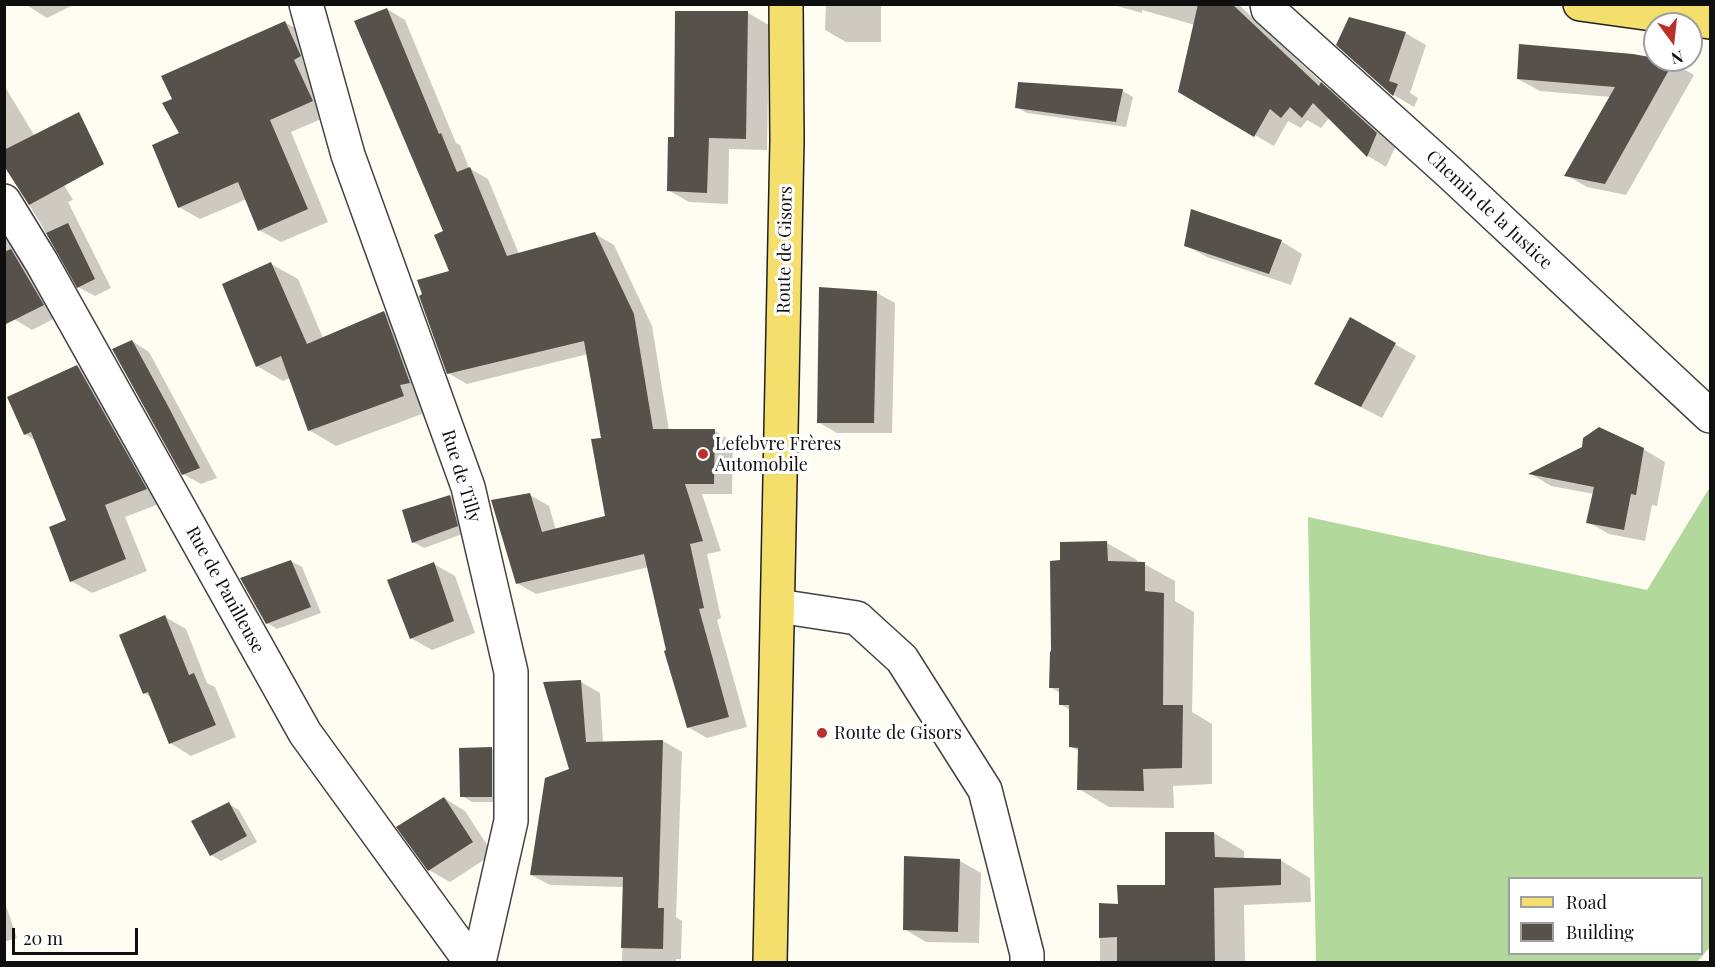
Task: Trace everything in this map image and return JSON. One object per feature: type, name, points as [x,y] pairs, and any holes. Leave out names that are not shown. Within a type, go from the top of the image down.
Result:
[{"type":"main road","name":"Route de Gisors","points":[[770,963],[787,153],[786,4]]},
{"type":"main road","points":[[1580,4],[1710,22]]},
{"type":"street","name":"Rue de Tilly","points":[[306,4],[348,155],[468,487],[511,672],[511,821],[479,963]]},
{"type":"street","name":"Chemin de la Justice","points":[[1267,4],[1268,9],[1450,173],[1710,416]]},
{"type":"street","name":"Rue de Panilleuse","points":[[4,201],[42,263],[305,733],[471,963]]},
{"type":"street","points":[[778,606],[857,618],[902,659],[985,790],[1027,954],[1027,963]]},
{"type":"green space","points":[[1710,487],[1710,947],[1697,962],[1316,962],[1308,517],[1647,590]]},
{"type":"building","points":[[1198,4],[1232,4],[1319,86],[1321,82],[1377,133],[1367,157],[1313,103],[1302,118],[1290,107],[1281,118],[1270,109],[1254,137],[1178,92]]},
{"type":"building","points":[[387,8],[457,172],[470,167],[507,256],[595,232],[634,314],[653,429],[715,429],[714,484],[685,484],[703,541],[690,544],[704,608],[699,609],[729,717],[687,728],[664,651],[666,650],[644,554],[516,584],[491,500],[530,493],[542,532],[605,516],[591,439],[601,438],[584,341],[447,374],[419,296],[422,294],[417,280],[449,271],[434,235],[443,231],[354,21]]},
{"type":"building","points":[[675,11],[748,11],[746,139],[709,138],[707,193],[667,191],[668,137],[674,137]]},
{"type":"building","points":[[1349,17],[1406,32],[1389,81],[1398,84],[1393,96],[1336,45]]},
{"type":"building","points":[[285,21],[301,56],[294,60],[313,101],[270,120],[308,209],[258,231],[238,182],[178,208],[152,145],[179,133],[162,103],[172,99],[161,76]]},
{"type":"building","points":[[1519,44],[1643,56],[1643,72],[1668,72],[1605,184],[1564,176],[1615,87],[1517,79]]},
{"type":"building","points":[[1018,82],[1123,89],[1116,122],[1015,108]]},
{"type":"building","points":[[79,112],[104,164],[29,205],[4,166],[4,150]]},
{"type":"building","points":[[1191,209],[1282,240],[1269,274],[1184,246]]},
{"type":"building","points":[[68,223],[95,279],[77,288],[46,233]]},
{"type":"building","points":[[11,249],[44,305],[4,325],[4,252]]},
{"type":"building","points":[[271,262],[307,344],[384,311],[410,383],[400,385],[404,396],[308,431],[281,356],[256,367],[222,284]]},
{"type":"building","points":[[819,287],[877,291],[874,423],[817,423]]},
{"type":"building","points":[[1350,317],[1396,343],[1361,407],[1314,384]]},
{"type":"building","points":[[132,340],[200,468],[182,475],[112,349]]},
{"type":"building","points":[[77,365],[147,489],[105,505],[126,559],[70,582],[49,527],[66,520],[31,432],[24,435],[7,397]]},
{"type":"building","points":[[1599,427],[1644,448],[1636,495],[1631,494],[1624,530],[1586,523],[1594,487],[1528,474],[1582,447],[1583,438]]},
{"type":"building","points":[[450,495],[458,526],[412,543],[402,510]]},
{"type":"building","points":[[1107,541],[1108,561],[1145,562],[1145,591],[1164,593],[1163,705],[1183,705],[1182,768],[1143,769],[1144,791],[1077,790],[1078,748],[1069,747],[1069,705],[1059,705],[1059,688],[1049,688],[1050,561],[1060,560],[1060,542]]},
{"type":"building","points":[[291,560],[311,607],[266,624],[240,578]]},
{"type":"building","points":[[434,562],[454,621],[410,639],[387,580]]},
{"type":"building","points":[[165,615],[189,675],[194,673],[216,725],[169,744],[148,692],[143,694],[119,635]]},
{"type":"building","points":[[581,680],[586,742],[663,740],[658,908],[664,908],[663,949],[621,948],[623,877],[530,875],[545,778],[569,769],[543,682]]},
{"type":"building","points":[[492,747],[492,797],[460,797],[459,748]]},
{"type":"building","points":[[444,797],[473,842],[428,871],[396,827]]},
{"type":"building","points":[[229,802],[247,836],[210,856],[191,821]]},
{"type":"building","points":[[1165,832],[1214,832],[1215,857],[1281,859],[1281,885],[1214,888],[1215,963],[1117,963],[1117,937],[1099,938],[1099,903],[1118,904],[1117,885],[1165,885]]},
{"type":"building","points":[[904,856],[960,859],[958,932],[903,930]]},
{"type":"place","name":"Lefebvre Frères Automobile","points":[[703,454]]},
{"type":"place","name":"Route de Gisors","points":[[822,733]]}]
